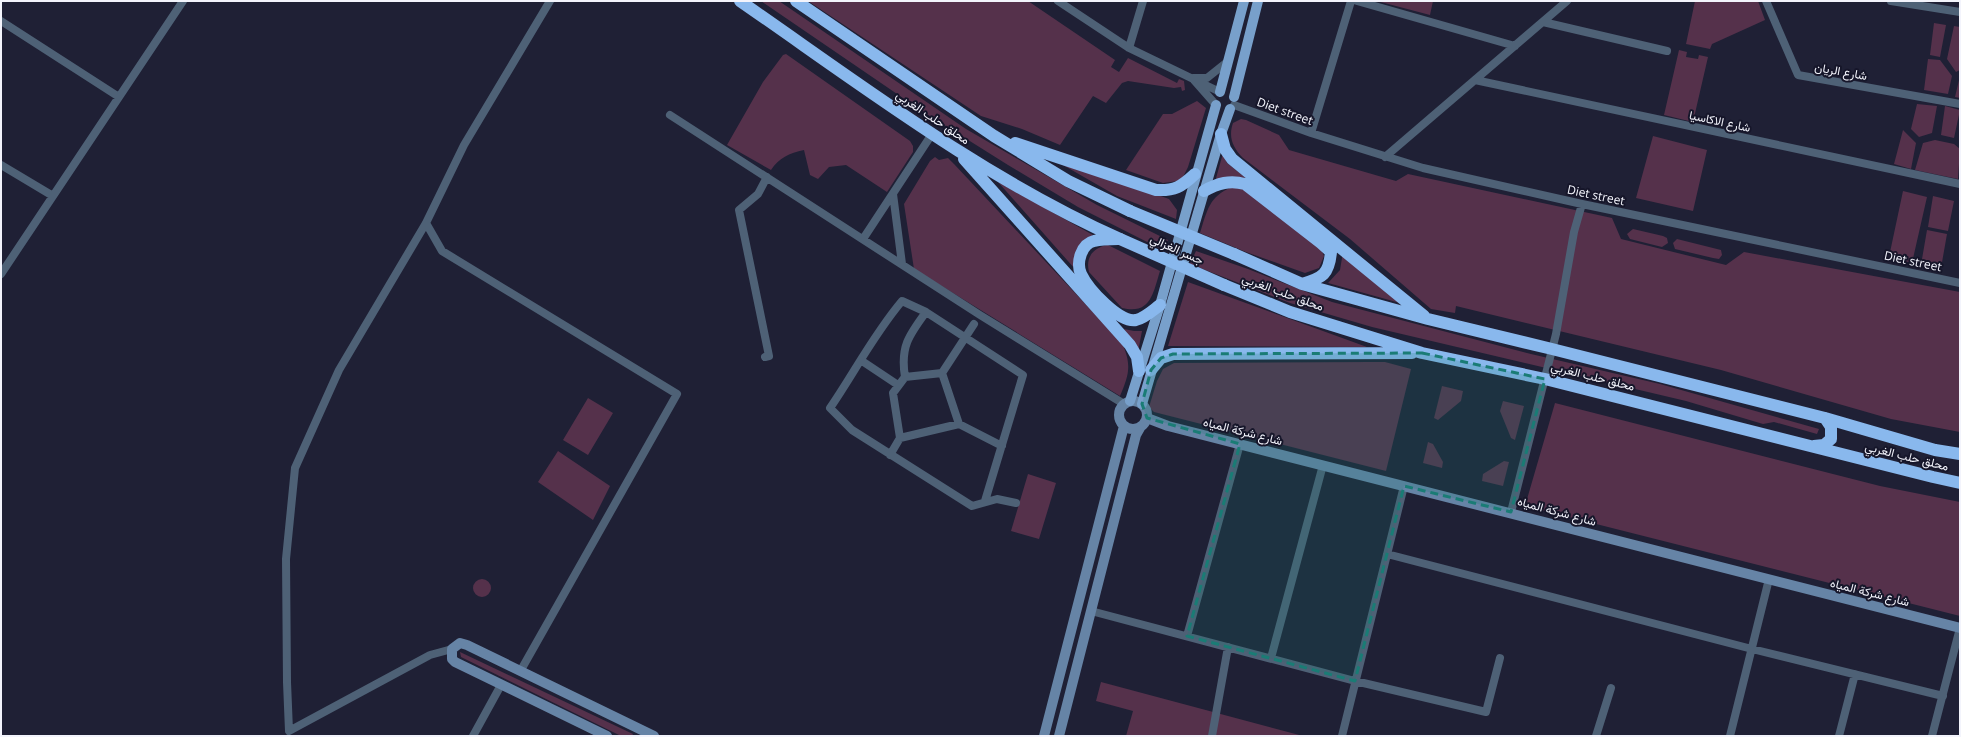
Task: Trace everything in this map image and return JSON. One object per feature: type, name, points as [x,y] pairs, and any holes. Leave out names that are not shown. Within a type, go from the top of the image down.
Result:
[{"type":"highway","name":"محلق حلب الغربي","points":[[740,1],[932,134],[1010,184],[1120,239]]},
{"type":"highway","name":"محلق حلب الغربي","points":[[796,1],[994,136],[1068,181],[1130,211]]},
{"type":"highway","points":[[1221,134],[1226,149],[1232,159],[1428,319]]},
{"type":"highway","points":[[994,136],[1156,190],[1168,190],[1183,186],[1195,174]]},
{"type":"highway","points":[[954,148],[1130,345],[1137,357],[1139,370]]},
{"type":"highway","points":[[1204,191],[1217,184],[1235,182],[1245,184],[1321,242],[1331,252],[1330,267],[1322,276],[1302,284]]},
{"type":"highway","name":"جسر الغزالي","points":[[1130,211],[1234,254]]},
{"type":"highway","points":[[1120,239],[1092,241],[1083,248],[1079,259],[1080,273],[1115,314],[1125,318],[1136,320],[1145,316],[1160,305]]},
{"type":"highway","name":"جسر الغزالي","points":[[1120,239],[1224,285]]},
{"type":"highway","name":"محلق حلب الغربي","points":[[1234,254],[1302,284],[1428,319],[1825,418],[1935,450],[1960,454]]},
{"type":"highway","name":"محلق حلب الغربي","points":[[1224,285],[1290,312],[1422,353],[1545,379],[1808,446],[1933,477],[1960,482]]},
{"type":"highway","points":[[1151,370],[1161,358],[1173,354],[1422,353]]},
{"type":"highway","points":[[1808,446],[1824,445],[1831,439],[1831,428],[1825,418]]},
{"type":"main road","points":[[1127,402],[1160,305],[1195,174],[1216,105],[1215,99],[1220,92],[1244,1]]},
{"type":"main road","points":[[1142,404],[1221,134],[1233,104],[1258,1]]},
{"type":"main road","points":[[1220,92],[1227,91],[1233,104]]},
{"type":"main road","points":[[1216,105],[1220,110],[1233,104]]},
{"type":"street","points":[[1,274],[183,1]]},
{"type":"street","points":[[550,1],[464,145],[426,223],[339,370],[295,468],[286,559],[289,734],[430,654],[452,649],[460,643],[521,670],[650,735]]},
{"type":"street","points":[[1058,1],[1129,48],[1220,92]]},
{"type":"street","points":[[1129,48],[1143,1]]},
{"type":"street","points":[[1311,133],[1351,1]]},
{"type":"street","points":[[1357,1],[1515,46]]},
{"type":"street","points":[[1385,157],[1567,1]]},
{"type":"street","name":"شارع الريان","points":[[1766,1],[1798,75],[1960,104]]},
{"type":"street","points":[[1891,1],[1960,12]]},
{"type":"street","points":[[1,21],[119,98]]},
{"type":"street","points":[[1543,22],[1667,51]]},
{"type":"street","points":[[1192,78],[1207,78],[1227,62]]},
{"type":"street","points":[[1192,78],[1216,105]]},
{"type":"street","name":"شارع الاكاسيا","points":[[1475,80],[1960,184]]},
{"type":"street","name":"Diet street","points":[[1233,104],[1311,133],[1423,168],[1582,204],[1960,283]]},
{"type":"street","points":[[670,115],[980,315],[1127,402],[1142,404],[1147,410],[1147,418],[1136,434],[1059,736]]},
{"type":"street","points":[[863,239],[932,134]]},
{"type":"street","points":[[1,165],[53,196]]},
{"type":"street","points":[[765,357],[769,356],[739,210],[758,194],[767,177]]},
{"type":"street","points":[[893,194],[902,264]]},
{"type":"street","points":[[1511,512],[1564,297],[1574,232],[1582,204]]},
{"type":"street","points":[[426,223],[442,250],[677,394],[521,670]]},
{"type":"street","points":[[985,501],[1023,375],[926,312],[902,301],[884,322],[862,361],[830,408],[852,430],[972,506],[985,501],[997,499],[1016,503]]},
{"type":"street","points":[[905,377],[903,354],[906,343],[926,312]]},
{"type":"street","points":[[942,373],[974,324]]},
{"type":"street","points":[[862,361],[898,385]]},
{"type":"street","points":[[890,455],[900,438],[893,393],[898,385],[905,377],[942,373]]},
{"type":"street","points":[[942,373],[959,424]]},
{"type":"street","points":[[1044,736],[1124,426],[1119,415],[1127,402]]},
{"type":"street","name":"شارع شركة المياه","points":[[1147,418],[1168,426],[1511,512],[1960,628]]},
{"type":"street","points":[[900,438],[959,424],[1002,446]]},
{"type":"street","points":[[1124,426],[1132,430],[1140,428]]},
{"type":"street","points":[[1187,636],[1240,444]]},
{"type":"street","points":[[1271,658],[1323,465]]},
{"type":"street","points":[[1342,736],[1404,486]]},
{"type":"street","points":[[1387,554],[1752,649],[1943,696]]},
{"type":"street","points":[[1730,736],[1769,579]]},
{"type":"street","points":[[1091,611],[1356,681],[1486,712],[1500,658]]},
{"type":"street","points":[[1932,736],[1960,628]]},
{"type":"street","points":[[1212,736],[1228,647]]},
{"type":"street","points":[[452,649],[452,659],[455,662],[607,736]]},
{"type":"street","points":[[1839,736],[1855,674]]},
{"type":"street","points":[[473,736],[501,685]]},
{"type":"street","points":[[1596,736],[1611,688]]},
{"type":"highlighted area","points":[[1422,353],[1545,379],[1511,512],[1404,486],[1355,681],[1187,636],[1240,444],[1147,418],[1142,404],[1151,370],[1161,358],[1173,354]]},
{"type":"shaded area","points":[[761,1],[779,1],[966,129],[1097,205],[1168,240],[1163,250],[1078,207],[1008,165],[922,111]]},
{"type":"shaded area","points":[[808,1],[1028,1],[1115,60],[1111,67],[1119,72],[1128,58],[1177,83],[1179,79],[1184,81],[1185,90],[1182,91],[1181,87],[1174,88],[1128,81],[1122,83],[1106,103],[1093,96],[1060,145],[1022,129],[981,116]]},
{"type":"shaded area","points":[[1377,1],[1433,1],[1430,15]]},
{"type":"shaded area","points":[[1695,1],[1758,1],[1765,20],[1712,44],[1710,49],[1686,44]]},
{"type":"shaded area","points":[[1934,23],[1946,25],[1940,57],[1930,55]]},
{"type":"shaded area","points":[[1954,26],[1960,27],[1960,70],[1956,72],[1947,59]]},
{"type":"shaded area","points":[[1679,50],[1687,52],[1686,57],[1698,59],[1699,55],[1708,57],[1693,122],[1664,115]]},
{"type":"shaded area","points":[[786,54],[910,141],[913,146],[913,152],[887,192],[846,165],[829,167],[818,179],[810,175],[804,150],[785,157],[777,162],[771,170],[727,145],[763,82],[783,55]]},
{"type":"shaded area","points":[[1928,59],[1940,60],[1952,76],[1948,94],[1924,90]]},
{"type":"shaded area","points":[[1960,76],[1960,98],[1955,97]]},
{"type":"shaded area","points":[[1197,101],[1206,108],[1188,167],[1183,177],[1178,181],[1163,183],[1126,170],[1163,114],[1172,114]]},
{"type":"shaded area","points":[[1917,104],[1937,106],[1932,133],[1919,137],[1911,129]]},
{"type":"shaded area","points":[[1945,106],[1960,110],[1954,138],[1941,135]]},
{"type":"shaded area","points":[[1241,119],[1279,135],[1289,150],[1396,181],[1408,174],[1612,218],[1621,239],[1726,265],[1744,252],[1960,292],[1960,432],[1891,419],[1721,370],[1456,306],[1455,313],[1431,309],[1350,239],[1243,158],[1234,146],[1231,138],[1233,123]]},
{"type":"shaded area","points":[[1903,130],[1916,143],[1911,169],[1894,164]]},
{"type":"shaded area","points":[[1653,136],[1707,150],[1693,211],[1636,198]]},
{"type":"shaded area","points":[[1935,140],[1954,144],[1960,149],[1958,179],[1915,170],[1923,143]]},
{"type":"shaded area","points":[[1042,153],[1169,199],[1177,210],[1176,219],[1117,196]]},
{"type":"shaded area","points":[[1223,153],[1227,163],[1246,178],[1235,177],[1215,182]]},
{"type":"shaded area","points":[[935,157],[939,160],[948,158],[1122,343],[1127,358],[1128,370],[1126,382],[1120,396],[914,269],[904,204],[930,161]]},
{"type":"shaded area","points":[[998,182],[1093,235],[1081,243],[1075,269]]},
{"type":"shaded area","points":[[1232,187],[1243,187],[1321,249],[1324,256],[1319,268],[1305,273],[1246,252],[1200,233],[1210,205],[1218,195]]},
{"type":"shaded area","points":[[1903,191],[1927,197],[1912,263],[1889,257]]},
{"type":"shaded area","points":[[1933,196],[1954,201],[1948,231],[1928,227]]},
{"type":"shaded area","points":[[1633,229],[1663,236],[1667,238],[1668,243],[1662,247],[1630,239],[1627,234]]},
{"type":"shaded area","points":[[1927,230],[1947,234],[1941,268],[1921,265]]},
{"type":"shaded area","points":[[1677,239],[1721,250],[1722,255],[1719,259],[1675,249],[1673,243]]},
{"type":"shaded area","points":[[1108,245],[1160,271],[1153,294],[1145,305],[1132,309],[1122,308],[1089,272],[1088,262],[1092,254],[1095,250]]},
{"type":"shaded area","points":[[1196,251],[1248,269],[1332,302],[1531,354],[1660,384],[1819,429],[1817,434],[1774,422],[1763,424],[1686,401],[1372,327],[1290,303],[1190,264]]},
{"type":"shaded area","points":[[1343,252],[1400,303],[1328,283],[1340,270]]},
{"type":"shaded area","points":[[1188,282],[1367,347],[1168,346]]},
{"type":"shaded area","points":[[1124,329],[1142,331],[1138,352]]},
{"type":"shaded area","points":[[1385,362],[1411,369],[1386,471],[1154,412],[1149,407],[1157,381],[1163,369],[1174,363]]},
{"type":"shaded area","points":[[1442,386],[1463,391],[1461,401],[1438,420],[1434,418]]},
{"type":"shaded area","points":[[588,398],[613,413],[588,455],[563,440]]},
{"type":"shaded area","points":[[1503,401],[1524,406],[1515,440],[1511,438],[1500,411]]},
{"type":"shaded area","points":[[1555,403],[1880,486],[1960,502],[1960,616],[1525,506]]},
{"type":"shaded area","points":[[1428,442],[1433,444],[1443,462],[1442,468],[1423,463]]},
{"type":"shaded area","points":[[558,451],[610,486],[593,520],[538,482]]},
{"type":"shaded area","points":[[1504,461],[1509,462],[1503,486],[1482,481],[1483,474]]},
{"type":"shaded area","points":[[1028,474],[1056,483],[1039,539],[1011,531]]},
{"type":"shaded area","points":[[482,579],[488,582],[491,588],[488,594],[482,597],[476,594],[473,588],[476,582]]},
{"type":"shaded area","points":[[460,652],[633,734],[632,736],[621,736],[461,657]]},
{"type":"shaded area","points":[[1101,682],[1303,736],[1126,736],[1133,711],[1096,701]]}]
